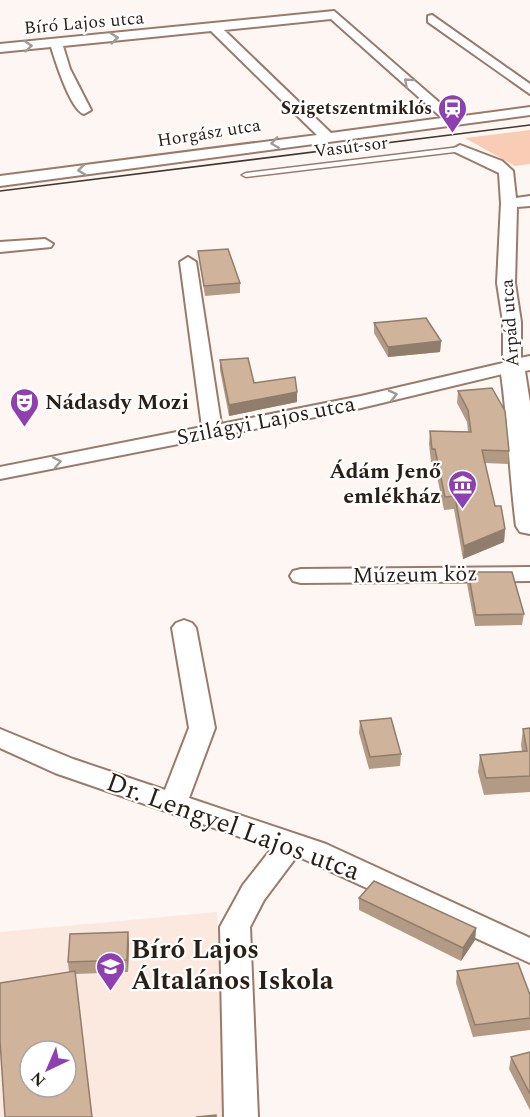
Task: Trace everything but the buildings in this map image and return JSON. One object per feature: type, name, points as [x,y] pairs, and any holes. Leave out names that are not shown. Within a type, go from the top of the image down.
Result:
[{"type":"street","name":"Bíró Lajos utca","points":[[0,48],[315,17],[445,121]]},
{"type":"street","points":[[432,19],[530,90]]},
{"type":"street","points":[[215,28],[326,136]]},
{"type":"street","points":[[56,44],[64,69],[84,110]]},
{"type":"street","name":"Horgász utca","points":[[0,181],[326,136],[530,111]]},
{"type":"street","name":"Árpád utca","points":[[460,149],[504,168],[509,203],[506,283],[521,364],[523,476],[530,526]]},
{"type":"street","points":[[509,203],[530,201]]},
{"type":"street","points":[[0,247],[45,244]]},
{"type":"street","points":[[188,262],[212,430]]},
{"type":"street","name":"Szilágyi Lajos utca","points":[[0,473],[361,402],[521,364]]},
{"type":"street","name":"Múzeum köz","points":[[301,576],[530,574]]},
{"type":"street","points":[[173,804],[202,728],[184,628]]},
{"type":"street","name":"Dr. Lengyel Lajos utca","points":[[0,738],[64,766],[316,852],[530,951]]},
{"type":"street","points":[[241,1117],[235,927],[254,893],[291,843]]},
{"type":"lane","name":"Vasút sor","points":[[246,176],[460,149]]},
{"type":"shaded area","points":[[530,130],[530,164],[515,166],[465,138]]},
{"type":"shaded area","name":"Bíró Lajos Általános Iskola","points":[[217,912],[225,1117],[0,1117],[0,932]]},
{"type":"tram line","points":[[0,191],[530,125]]},
{"type":"place","name":"Szigetszentmiklós","points":[[453,134]]},
{"type":"place","name":"Nádasdy Mozi","points":[[24,428]]},
{"type":"place","name":"Ádám Jenő emlékház","points":[[462,510]]},
{"type":"place","name":"Bíró Lajos Általános Iskola","points":[[110,992]]}]
